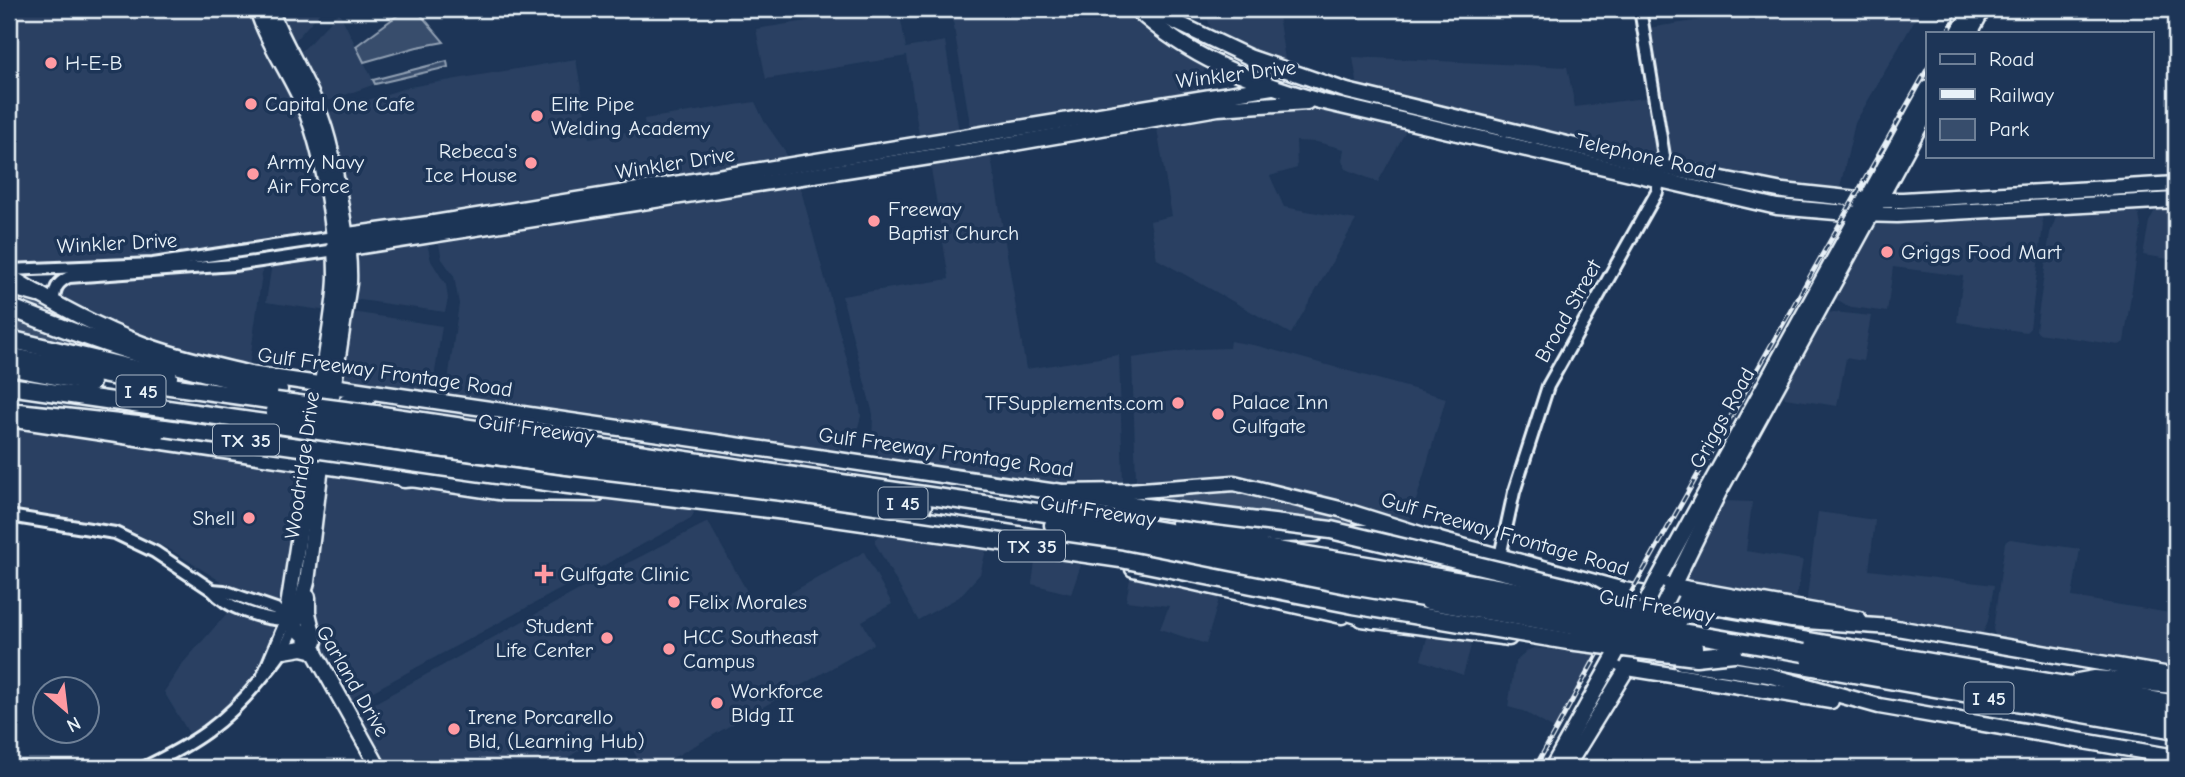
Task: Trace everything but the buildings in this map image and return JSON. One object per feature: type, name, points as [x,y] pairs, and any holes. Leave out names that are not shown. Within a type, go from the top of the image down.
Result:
[{"type":"highway","points":[[9,286],[38,294]]},
{"type":"highway","points":[[9,307],[126,351],[229,380],[276,401]]},
{"type":"highway","name":"TX 35","points":[[9,338],[123,364],[229,394]]},
{"type":"highway","name":"Gulf Freeway","points":[[9,356],[142,382],[329,408],[374,427],[992,515],[2176,716]]},
{"type":"highway","name":"Gulf Freeway","points":[[9,367],[68,379],[276,401],[374,427],[643,477],[1229,568],[1615,608],[1804,653],[2176,730]]},
{"type":"highway","name":"Gulf Freeway","points":[[9,386],[276,401]]},
{"type":"highway","name":"TX 35","points":[[9,409],[165,428],[560,484],[793,512],[1108,557],[1353,604],[1568,641],[1696,657],[1734,653]]},
{"type":"highway","name":"Gulf Freeway","points":[[374,427],[1140,527],[1734,653],[1804,653],[2065,684],[2176,704]]},
{"type":"highway","points":[[404,479],[426,477],[616,482],[643,477]]},
{"type":"highway","points":[[1057,492],[1099,501],[1331,530],[1585,591],[1615,608]]},
{"type":"highway","points":[[1140,527],[1170,522],[1280,534],[1390,533],[1436,539]]},
{"type":"highway","points":[[1229,568],[1246,581],[1374,620]]},
{"type":"highway","points":[[2065,684],[2095,679],[2176,685]]},
{"type":"main road","name":"Woodridge Drive","points":[[257,9],[306,113],[319,154],[349,283],[315,464],[290,623]]},
{"type":"main road","name":"Woodridge Drive","points":[[270,9],[279,33],[321,117],[332,159],[341,242]]},
{"type":"main road","name":"Telephone Road","points":[[1136,9],[1183,47],[1272,87],[1319,101],[1660,174],[1873,200],[2176,184]]},
{"type":"main road","name":"Telephone Road","points":[[1148,9],[1249,57],[1347,91],[1777,207],[1865,215],[2176,200]]},
{"type":"main road","points":[[1959,32],[1972,9]]},
{"type":"main road","points":[[1971,32],[1983,9]]},
{"type":"main road","name":"Winkler Drive","points":[[459,225],[481,228],[571,207],[1216,102],[1272,87],[1295,86],[1347,91]]},
{"type":"main road","name":"Griggs Road","points":[[1566,768],[1633,659],[1669,594],[1926,92]]},
{"type":"main road","name":"Winkler Drive","points":[[1216,102],[1319,101]]},
{"type":"main road","name":"Griggs Road","points":[[1873,200],[1926,114]]},
{"type":"main road","name":"Winkler Drive","points":[[341,242],[459,225],[513,210],[571,207]]},
{"type":"main road","points":[[481,228],[496,219],[508,216],[513,210]]},
{"type":"main road","name":"Griggs Road","points":[[1552,768],[1865,215]]},
{"type":"main road","name":"Gulf Freeway Frontage Road","points":[[9,276],[53,303],[145,345],[250,374],[276,401],[329,384],[1057,492],[1129,491],[1234,483],[1340,509],[1499,557],[1624,590],[1792,620],[1891,627],[2176,676]]},
{"type":"main road","points":[[236,452],[247,449],[286,449],[297,441],[302,396],[298,386],[276,401]]},
{"type":"main road","points":[[372,473],[368,469],[348,463],[340,453],[345,403],[353,397],[362,396],[425,402],[432,400]]},
{"type":"main road","points":[[9,419],[505,493],[602,494],[644,498],[1129,568],[1324,613],[1768,675],[1868,704],[2176,757]]},
{"type":"main road","name":"Woodridge Drive","points":[[290,623],[307,582],[315,464]]},
{"type":"main road","points":[[307,582],[308,613],[317,654]]},
{"type":"main road","points":[[1656,583],[1669,594],[1844,615],[1891,627]]},
{"type":"main road","name":"Garland Drive","points":[[290,623],[317,654],[379,768]]},
{"type":"main road","points":[[284,651],[302,648],[317,654]]},
{"type":"main road","points":[[1616,652],[1633,659],[1842,703],[1868,704]]},
{"type":"street","name":"Broad Street","points":[[1500,637],[1499,557],[1514,492],[1548,386],[1657,192],[1664,156],[1640,9]]},
{"type":"street","name":"Winkler Drive","points":[[9,270],[153,264],[341,242]]},
{"type":"street","name":"Winkler Drive","points":[[53,303],[59,281],[69,278],[267,261],[341,242]]},
{"type":"street","points":[[9,516],[115,533],[155,552],[212,590],[224,591],[276,609],[290,623]]},
{"type":"street","name":"Woodridge Drive","points":[[143,768],[208,733],[239,707],[284,651],[290,623]]},
{"type":"street","name":"Woodridge Drive","points":[[262,678],[290,623]]},
{"type":"shaded area","points":[[9,9],[250,9],[262,41],[306,126],[311,142],[323,226],[321,233],[170,259],[9,263]]},
{"type":"shaded area","points":[[276,9],[323,9],[290,46]]},
{"type":"shaded area","points":[[882,9],[899,9],[906,48],[945,41],[959,132],[920,141],[907,56],[766,79],[756,29]]},
{"type":"shaded area","points":[[951,9],[1124,9],[1200,59],[1204,67],[1206,91],[974,130],[970,124]]},
{"type":"shaded area","points":[[1205,9],[1277,9],[1286,66],[1215,35]]},
{"type":"shaded area","points":[[1773,9],[1921,9],[1855,123],[1839,191],[1767,183],[1678,164],[1672,160],[1648,28]]},
{"type":"shaded area","points":[[339,12],[375,84],[331,100],[320,101],[295,54],[305,48]]},
{"type":"shaded area","points":[[1353,57],[1567,67],[1575,107],[1652,97],[1657,148],[1655,153],[1646,156],[1362,88],[1357,82]]},
{"type":"shaded area","points":[[576,59],[589,138],[645,129],[644,119],[755,102],[764,121],[785,151],[786,159],[354,229],[350,227],[327,115],[330,112],[409,87]]},
{"type":"shaded area","points":[[1284,107],[1319,108],[1408,127],[1378,182],[1346,169],[1342,161],[1344,149],[1317,142],[1296,141],[1297,168],[1270,176],[1284,207],[1356,220],[1291,334],[1157,259],[1150,221],[1172,216],[1156,123]]},
{"type":"shaded area","points":[[990,151],[1026,369],[1119,355],[1121,485],[1058,486],[888,461],[881,457],[872,445],[873,414],[842,296],[949,279],[930,162]]},
{"type":"shaded area","points":[[799,183],[860,408],[857,431],[841,448],[826,451],[446,395],[459,304],[454,276],[442,259],[438,240]]},
{"type":"shaded area","points":[[2176,207],[2176,260],[2143,255],[2149,222],[2156,208]]},
{"type":"shaded area","points":[[2132,209],[2139,215],[2141,228],[2124,342],[2119,345],[2038,333],[2036,330],[2050,233],[2057,215]]},
{"type":"shaded area","points":[[2037,214],[2042,217],[2043,225],[2030,328],[2026,332],[1957,322],[1963,276],[1893,267],[1887,312],[1846,306],[1834,298],[1872,226],[1878,221]]},
{"type":"shaded area","points":[[427,243],[431,261],[446,285],[448,299],[445,312],[353,299],[354,260],[359,252]]},
{"type":"shaded area","points":[[320,257],[331,263],[328,311],[266,302],[272,264]]},
{"type":"shaded area","points":[[263,266],[249,367],[218,361],[147,340],[86,312],[50,291],[51,285],[57,282],[218,272]]},
{"type":"shaded area","points":[[352,312],[442,326],[432,392],[428,394],[344,379],[342,375]]},
{"type":"shaded area","points":[[1825,313],[1871,316],[1863,361],[1846,358],[1837,406],[1785,398],[1781,388]]},
{"type":"shaded area","points":[[1230,341],[1258,346],[1446,398],[1409,525],[1138,484],[1132,358],[1196,349],[1229,348]]},
{"type":"shaded area","points":[[9,425],[299,467],[303,474],[283,600],[272,604],[238,592],[169,549],[120,526],[9,507]]},
{"type":"shaded area","points":[[332,472],[623,500],[692,509],[694,513],[691,518],[353,702],[318,642],[310,599],[322,501],[327,478]]},
{"type":"shaded area","points":[[1721,502],[1752,502],[1746,551],[1803,560],[1796,599],[1793,601],[1692,583],[1689,579],[1687,572]]},
{"type":"shaded area","points":[[1818,512],[1875,520],[1869,570],[1994,585],[1988,621],[1983,633],[1979,636],[1806,605]]},
{"type":"shaded area","name":"HCC Southeast Campus","points":[[708,522],[758,611],[864,552],[892,604],[862,621],[874,644],[655,768],[643,768],[620,728],[595,740],[552,768],[388,768],[360,718],[364,709],[626,564]]},
{"type":"shaded area","points":[[880,535],[986,550],[980,574],[959,597],[918,620],[875,543],[875,539]]},
{"type":"shaded area","points":[[2010,539],[2080,549],[2072,597],[2176,614],[2175,665],[2168,669],[1997,639],[1993,630],[2005,542]]},
{"type":"shaded area","points":[[1040,558],[1081,565],[1071,594],[1032,584],[1035,562]]},
{"type":"shaded area","points":[[1134,575],[1218,594],[1219,599],[1206,644],[1160,629],[1169,606],[1126,601],[1130,579]]},
{"type":"shaded area","points":[[229,611],[270,625],[276,634],[261,665],[244,688],[227,707],[190,735],[164,692],[183,663]]},
{"type":"shaded area","points":[[1430,636],[1472,642],[1463,675],[1421,660],[1427,638]]},
{"type":"shaded area","points":[[1534,648],[1595,654],[1554,729],[1523,711],[1508,707],[1515,663],[1526,651]]},
{"type":"green space","points":[[406,9],[416,9],[444,42],[364,62],[356,46]]},
{"type":"green space","points":[[447,61],[448,67],[375,84],[373,80]]},
{"type":"green space","points":[[9,290],[90,326],[82,327],[9,299]]},
{"type":"green space","points":[[9,319],[68,336],[150,369],[9,344]]},
{"type":"green space","points":[[1214,487],[1268,494],[1355,521],[1353,525],[1330,526],[1131,500],[1131,496]]},
{"type":"railway","points":[[1948,32],[1961,9]]},
{"type":"railway","points":[[1535,768],[1926,72]]},
{"type":"place","name":"H-E-B","points":[[51,63]]},
{"type":"place","name":"Capital One Cafe","points":[[251,104]]},
{"type":"place","name":"Elite Pipe Welding Academy","points":[[537,116]]},
{"type":"place","name":"Rebeca's Ice House","points":[[531,163]]},
{"type":"place","name":"Army Navy Air Force","points":[[253,174]]},
{"type":"place","name":"Freeway Baptist Church","points":[[874,221]]},
{"type":"place","name":"Griggs Food Mart","points":[[1887,252]]},
{"type":"place","name":"TFSupplements.com","points":[[1178,403]]},
{"type":"place","name":"Palace Inn Gulfgate","points":[[1218,414]]},
{"type":"place","name":"Shell","points":[[249,518]]},
{"type":"place","name":"Gulfgate Clinic","points":[[544,574]]},
{"type":"place","name":"Felix Morales","points":[[674,602]]},
{"type":"place","name":"Student Life Center","points":[[607,638]]},
{"type":"place","name":"HCC Southeast Campus","points":[[669,649]]},
{"type":"place","name":"Workforce Bldg II","points":[[717,703]]},
{"type":"place","name":"Irene Porcarello Bld, (Learning Hub)","points":[[454,729]]}]
